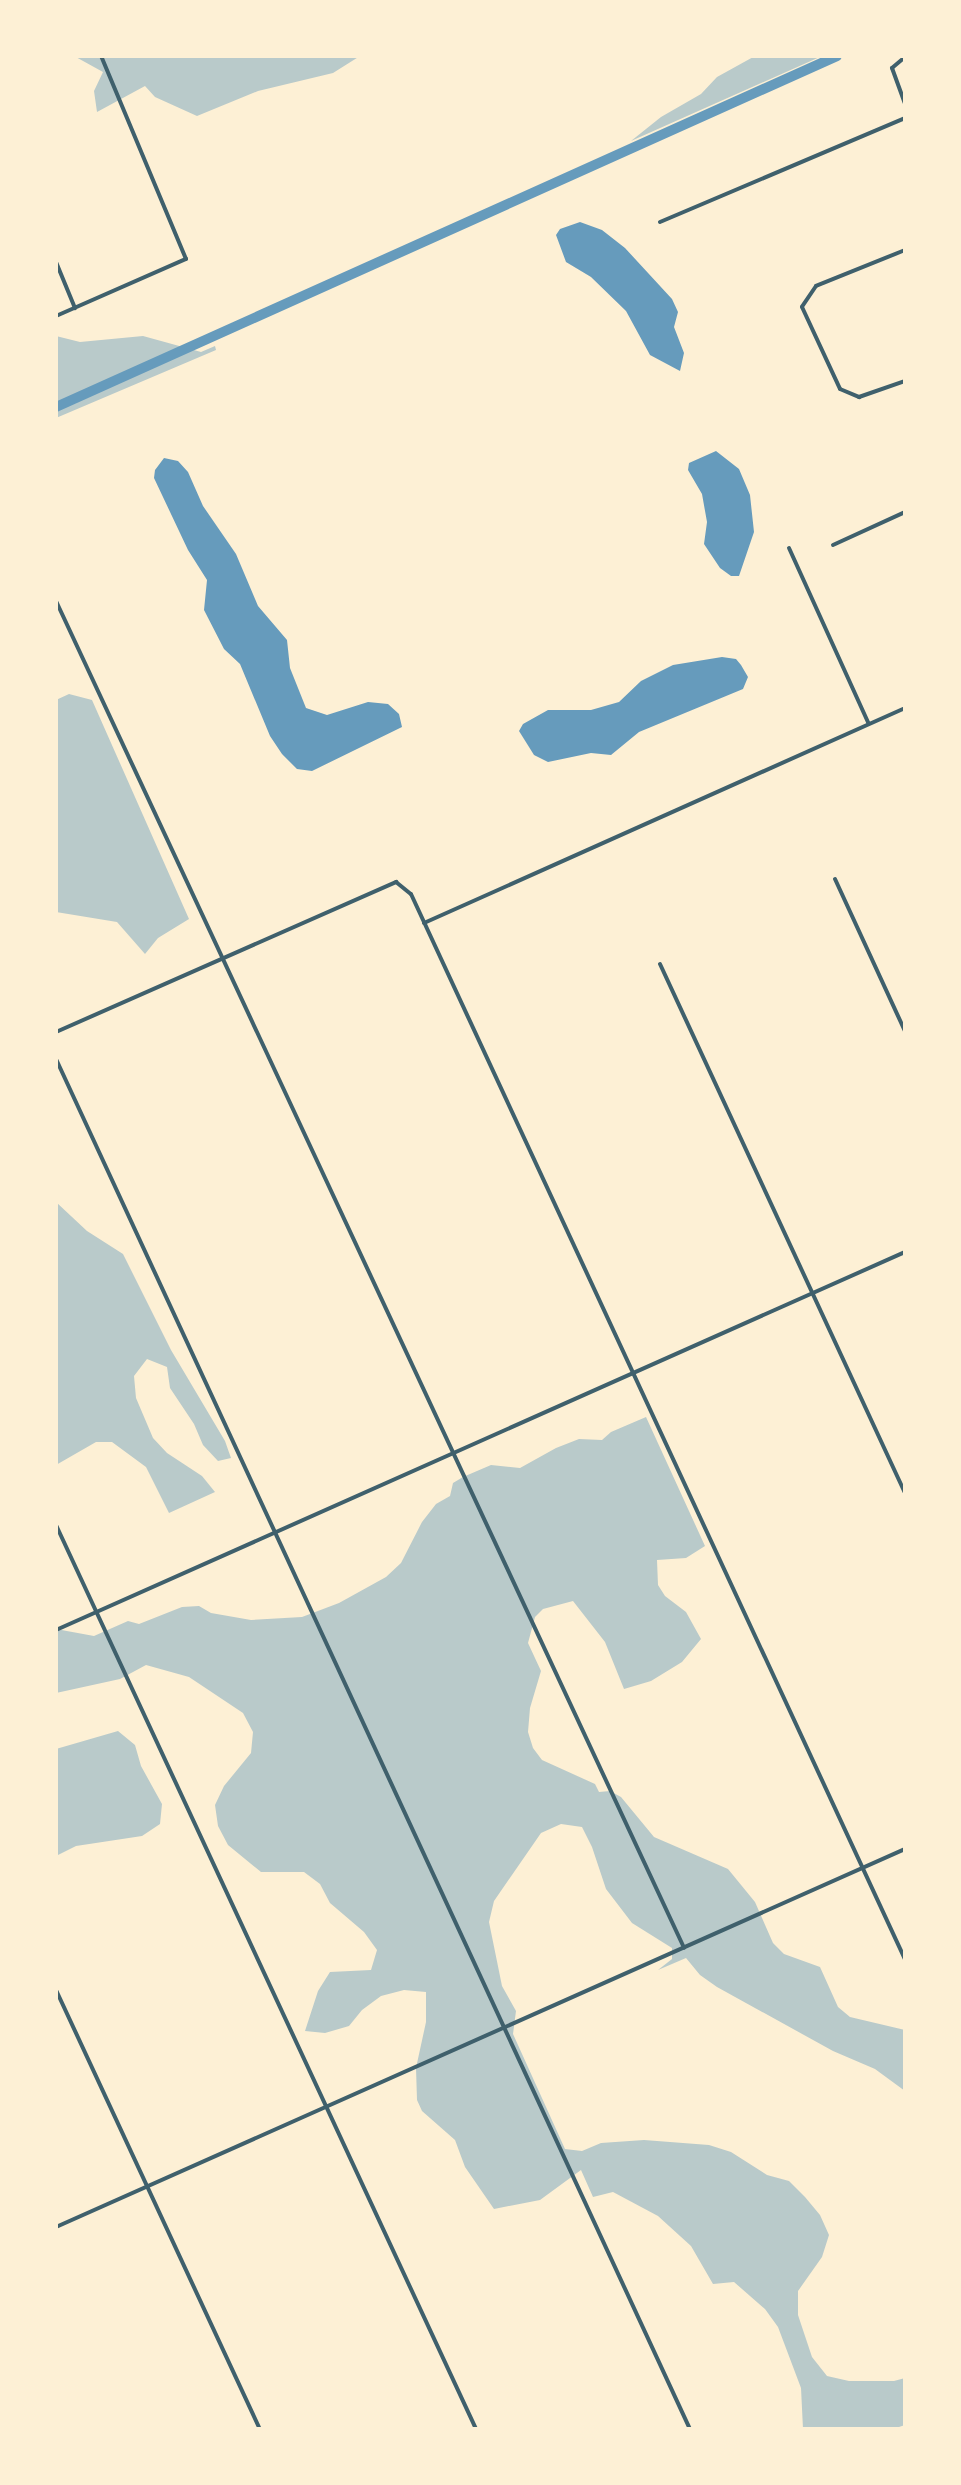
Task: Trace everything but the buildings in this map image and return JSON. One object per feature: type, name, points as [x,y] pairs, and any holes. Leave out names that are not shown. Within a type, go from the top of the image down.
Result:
[{"type":"street","points":[[56,316],[186,259],[101,56]]},
{"type":"street","points":[[905,57],[892,68],[905,103]]},
{"type":"street","points":[[660,222],[905,118]]},
{"type":"street","points":[[905,250],[816,286],[802,307],[840,389],[859,397],[905,381]]},
{"type":"street","points":[[56,262],[75,308]]},
{"type":"street","points":[[833,545],[905,512]]},
{"type":"street","points":[[789,548],[869,724]]},
{"type":"street","points":[[56,601],[225,957],[684,1948]]},
{"type":"street","points":[[424,923],[905,708]]},
{"type":"street","points":[[835,879],[905,1031]]},
{"type":"street","points":[[56,1032],[396,882],[411,894],[905,1959]]},
{"type":"street","points":[[660,964],[905,1493]]},
{"type":"street","points":[[56,1059],[690,2429]]},
{"type":"street","points":[[56,1630],[905,1252]]},
{"type":"street","points":[[56,1525],[476,2429]]},
{"type":"street","points":[[56,2227],[905,1849]]},
{"type":"street","points":[[56,1990],[260,2429]]},
{"type":"shaded area","points":[[74,56],[360,56],[333,73],[258,91],[197,116],[155,97],[145,86],[97,112],[94,91],[103,72]]},
{"type":"shaded area","points":[[755,56],[822,56],[631,141],[661,117],[701,94],[717,77]]},
{"type":"shaded area","points":[[56,336],[80,342],[143,336],[201,352],[215,346],[216,350],[56,418]]},
{"type":"shaded area","points":[[69,694],[92,700],[189,919],[158,938],[145,954],[117,922],[56,912],[56,700]]},
{"type":"shaded area","points":[[56,1202],[87,1231],[123,1254],[171,1350],[225,1441],[231,1458],[218,1461],[203,1445],[194,1424],[170,1388],[167,1367],[147,1359],[134,1376],[136,1398],[153,1438],[167,1453],[202,1476],[215,1492],[169,1513],[146,1467],[112,1442],[96,1442],[56,1465]]},
{"type":"shaded area","points":[[646,1417],[705,1546],[686,1558],[657,1560],[658,1585],[665,1596],[686,1612],[701,1639],[682,1662],[651,1681],[624,1689],[605,1642],[573,1601],[543,1609],[535,1617],[528,1643],[541,1671],[530,1708],[528,1732],[533,1748],[542,1760],[595,1784],[599,1792],[610,1791],[621,1797],[654,1837],[728,1869],[755,1902],[773,1943],[784,1954],[820,1967],[838,2007],[850,2017],[905,2030],[905,2091],[875,2069],[833,2051],[717,1987],[700,1975],[686,1958],[658,1970],[672,1959],[672,1948],[632,1923],[606,1889],[582,1827],[561,1824],[541,1833],[494,1901],[489,1922],[502,1986],[516,2011],[513,2034],[565,2149],[582,2151],[601,2143],[644,2140],[709,2145],[731,2152],[767,2175],[789,2181],[805,2197],[820,2215],[829,2235],[822,2257],[798,2291],[798,2315],[812,2357],[827,2376],[849,2381],[894,2381],[905,2378],[905,2425],[893,2429],[803,2429],[801,2388],[778,2327],[765,2309],[734,2282],[713,2284],[691,2246],[658,2216],[613,2192],[593,2197],[581,2170],[540,2200],[494,2209],[465,2167],[455,2140],[422,2111],[417,2100],[416,2068],[426,2022],[426,1992],[404,1990],[381,1996],[362,2010],[349,2026],[325,2033],[305,2031],[318,1991],[330,1972],[371,1970],[377,1950],[364,1932],[330,1903],[320,1884],[304,1872],[261,1872],[228,1845],[218,1826],[215,1805],[224,1786],[251,1753],[253,1732],[243,1713],[189,1677],[146,1665],[120,1679],[56,1693],[56,1629],[94,1636],[128,1621],[139,1624],[182,1607],[199,1606],[211,1613],[251,1620],[302,1617],[339,1603],[386,1577],[401,1563],[422,1522],[436,1504],[450,1496],[453,1483],[463,1477],[491,1465],[520,1468],[556,1448],[579,1439],[602,1440],[611,1432]]},
{"type":"shaded area","points":[[118,1731],[135,1745],[141,1766],[162,1804],[160,1824],[142,1836],[76,1846],[56,1856],[56,1749]]},
{"type":"water","points":[[580,222],[602,230],[625,248],[672,299],[678,312],[674,327],[684,353],[680,371],[650,355],[626,311],[591,277],[566,262],[556,235],[560,229]]},
{"type":"water","points":[[716,451],[739,469],[750,495],[754,532],[739,576],[731,576],[720,568],[704,544],[707,522],[702,494],[688,470],[689,463]]},
{"type":"water","points":[[164,458],[178,461],[188,472],[203,506],[236,554],[258,606],[287,640],[290,668],[306,708],[327,715],[368,702],[388,704],[399,714],[402,727],[312,771],[297,769],[282,754],[270,736],[240,664],[224,649],[204,610],[207,580],[188,550],[154,478],[155,470]]},
{"type":"water","points":[[722,657],[736,659],[741,665],[748,677],[743,689],[639,732],[611,755],[591,753],[548,762],[534,755],[519,731],[523,724],[548,710],[591,710],[619,702],[641,681],[673,665]]},
{"type":"waterway","points":[[56,407],[837,56]]}]
